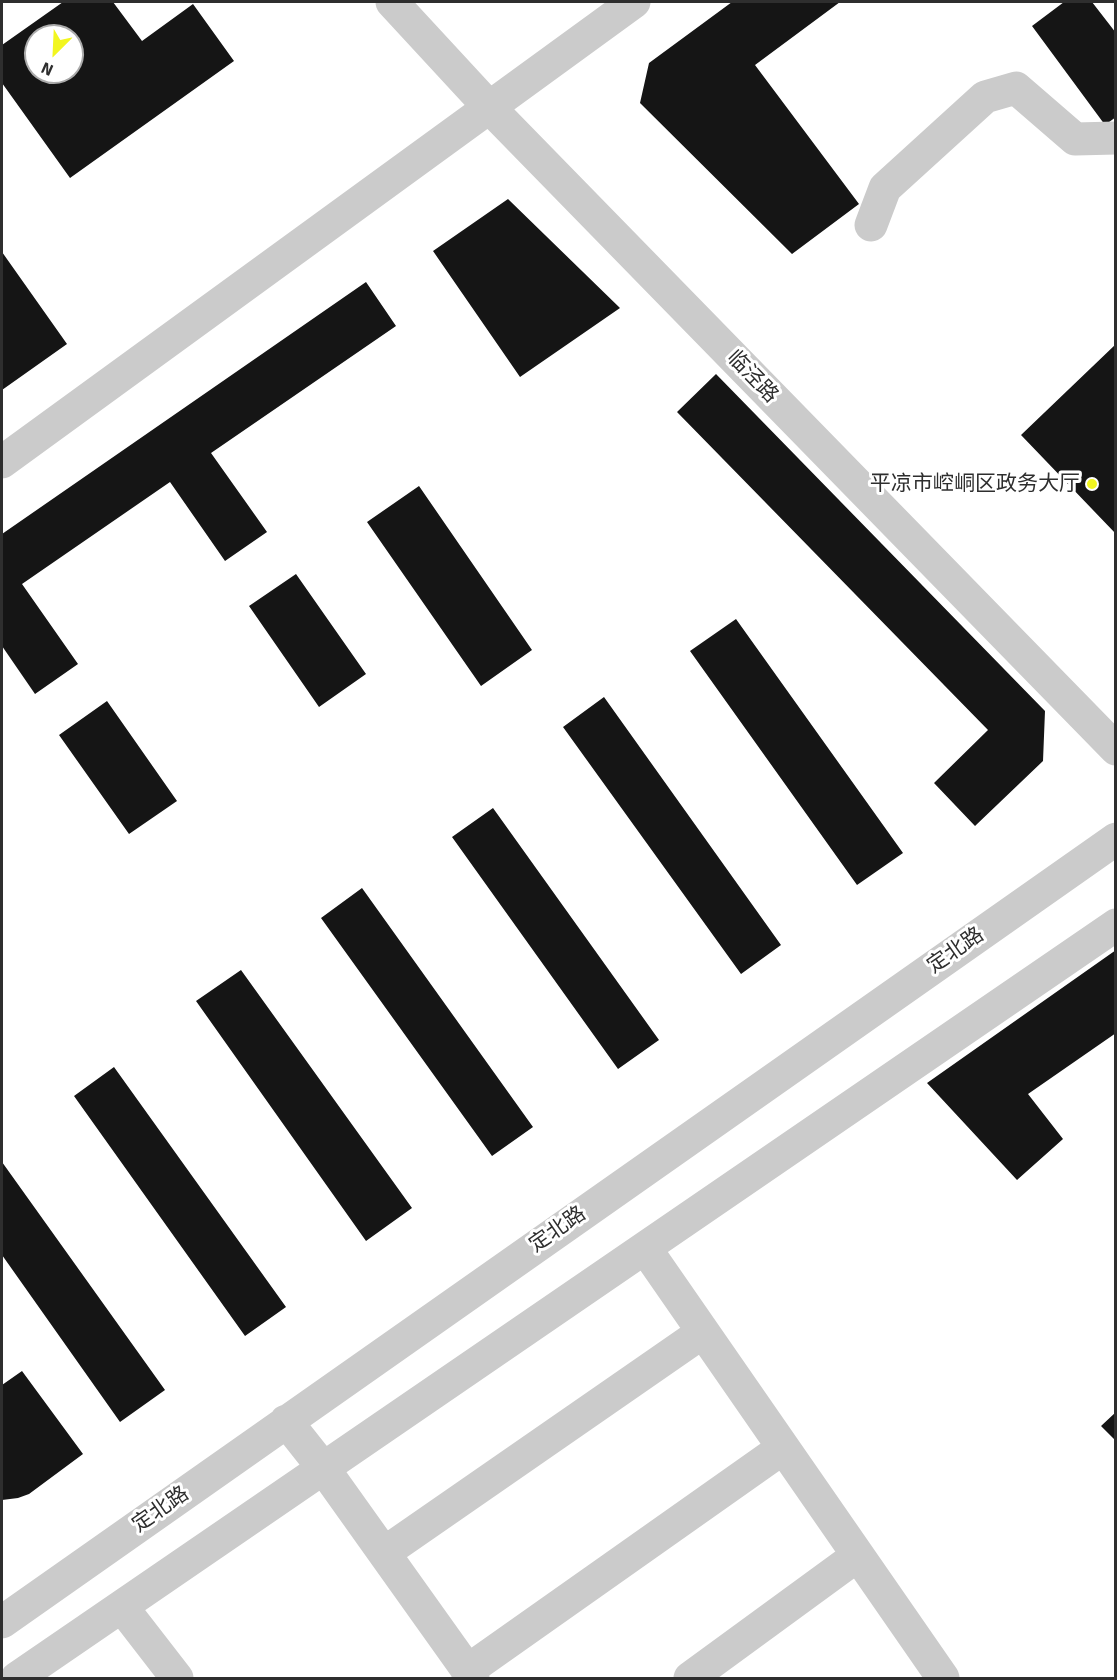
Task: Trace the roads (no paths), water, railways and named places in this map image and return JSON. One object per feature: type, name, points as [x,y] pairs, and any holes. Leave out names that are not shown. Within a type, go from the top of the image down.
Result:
[{"type":"street","name":"临泾路","points":[[392,2],[489,106],[1116,749]]},
{"type":"street","points":[[2,462],[634,2]]},
{"type":"street","points":[[871,225],[885,188],[985,97],[1016,88],[1075,139],[1116,138]]},
{"type":"street","name":"定北路","points":[[2,1622],[1116,838]]},
{"type":"street","points":[[17,1678],[1116,925]]},
{"type":"street","points":[[645,1248],[941,1678]]},
{"type":"street","points":[[384,1553],[703,1332]]},
{"type":"street","points":[[286,1421],[324,1468],[470,1675],[783,1448]]},
{"type":"street","points":[[690,1678],[858,1556]]},
{"type":"street","points":[[122,1607],[177,1678]]},
{"type":"place","name":"平凉市崆峒区政务大厅","points":[[1092,484]]}]
